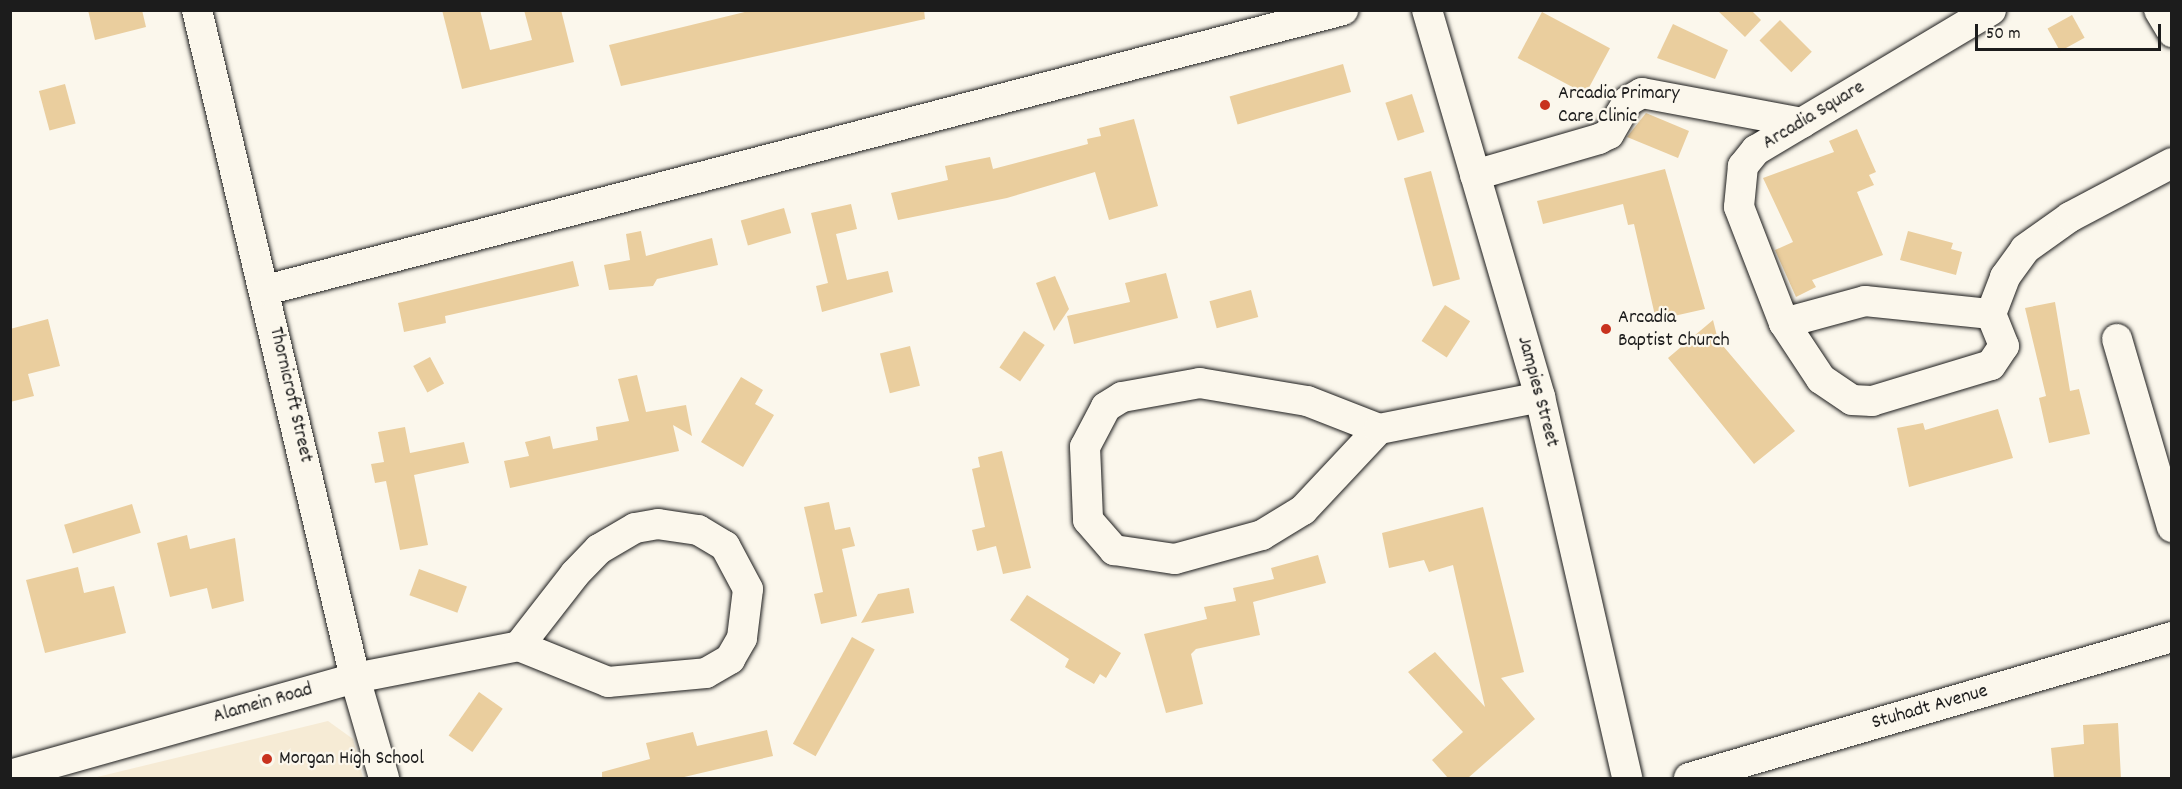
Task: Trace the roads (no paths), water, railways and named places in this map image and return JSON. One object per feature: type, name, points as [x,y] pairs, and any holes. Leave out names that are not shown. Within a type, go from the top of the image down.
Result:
[{"type":"street","name":"Thornicroft Street","points":[[197,10],[266,290],[356,678],[384,778]]},
{"type":"street","points":[[266,290],[1343,10]]},
{"type":"street","name":"Jampies Street","points":[[1427,10],[1540,397],[1628,778]]},
{"type":"street","name":"Arcadia Square","points":[[1991,10],[1756,150],[1738,183],[1739,207],[1784,323],[1821,379],[1852,400],[1872,401],[1991,365],[2004,346],[1991,314]]},
{"type":"street","points":[[2159,10],[2172,32]]},
{"type":"street","points":[[1475,175],[1599,139],[1609,134],[1628,101],[1642,93],[1802,123]]},
{"type":"street","points":[[1784,323],[1865,301],[1991,314],[2005,277],[2025,249],[2070,217],[2172,163]]},
{"type":"street","points":[[2117,339],[2172,527]]},
{"type":"street","points":[[1379,429],[1333,484],[1262,535],[1175,559],[1140,558],[1114,550],[1088,520],[1085,447],[1106,407],[1122,397],[1200,383],[1307,401],[1379,429],[1540,397]]},
{"type":"street","points":[[658,524],[698,530],[726,546],[748,589],[742,638],[730,659],[706,673],[608,682],[519,646],[574,574],[599,549],[635,528],[658,524]]},
{"type":"street","name":"Stuhadt Avenue","points":[[1689,778],[2172,637]]},
{"type":"street","name":"Alamein Road","points":[[10,775],[356,678],[519,646]]},
{"type":"place","name":"Arcadia Primary Care Clinic","points":[[1545,105]]},
{"type":"place","name":"Arcadia Baptist Church","points":[[1606,329]]},
{"type":"place","name":"Morgan High School","points":[[267,759]]}]
